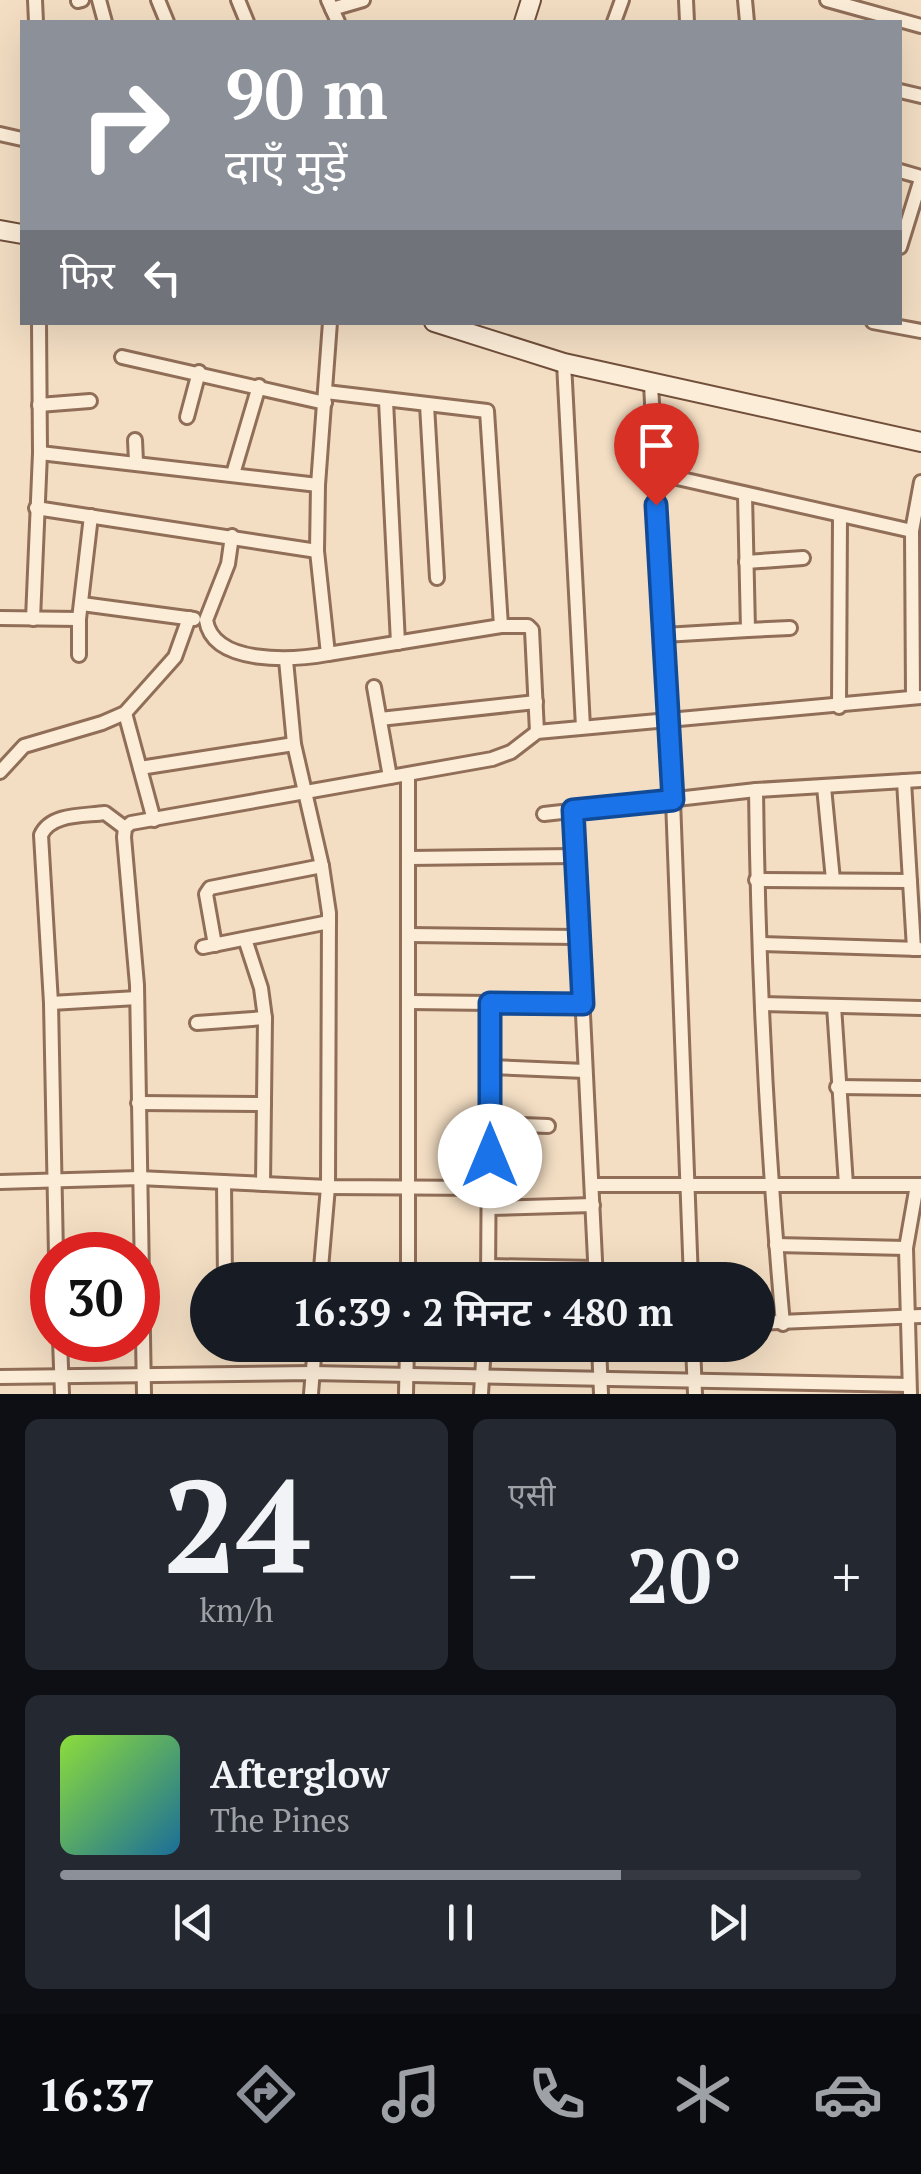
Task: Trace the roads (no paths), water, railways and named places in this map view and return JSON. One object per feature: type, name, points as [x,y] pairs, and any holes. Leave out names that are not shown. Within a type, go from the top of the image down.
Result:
[{"type":"street","points":[[333,11],[363,0]]},
{"type":"street","points":[[826,0],[899,20]]},
{"type":"street","points":[[902,239],[921,178]]},
{"type":"street","points":[[33,619],[40,452],[39,325]]},
{"type":"street","points":[[328,654],[317,551],[330,325]]},
{"type":"street","points":[[444,325],[564,363],[921,442]]},
{"type":"street","points":[[887,325],[921,332]]},
{"type":"street","points":[[122,357],[326,398],[487,412],[501,626]]},
{"type":"street","points":[[564,363],[584,727]]},
{"type":"street","points":[[188,417],[199,372]]},
{"type":"street","points":[[651,384],[673,800],[691,1262]]},
{"type":"street","points":[[234,474],[259,386]]},
{"type":"street","points":[[39,405],[90,400]]},
{"type":"street","points":[[386,401],[398,643]]},
{"type":"street","points":[[427,406],[437,578]]},
{"type":"street","points":[[135,440],[136,462]]},
{"type":"street","points":[[40,452],[318,485]]},
{"type":"street","points":[[655,472],[912,531]]},
{"type":"street","points":[[125,828],[132,823],[503,756],[537,732],[917,697],[912,531],[921,482]]},
{"type":"street","points":[[744,495],[748,630]]},
{"type":"street","points":[[36,508],[317,551]]},
{"type":"street","points":[[79,655],[79,619],[91,516]]},
{"type":"street","points":[[839,707],[840,516]]},
{"type":"street","points":[[232,536],[230,556],[206,620],[214,638],[257,657],[286,660],[523,624],[532,630],[537,732]]},
{"type":"street","points":[[746,562],[804,558]]},
{"type":"street","points":[[82,604],[206,620]]},
{"type":"street","points":[[0,618],[79,619]]},
{"type":"street","points":[[0,772],[24,746],[114,720],[125,713],[175,657],[189,618]]},
{"type":"street","points":[[664,635],[790,628]]},
{"type":"street","points":[[286,660],[294,744],[322,866],[329,922],[328,1187],[322,1262]]},
{"type":"street","points":[[374,687],[390,777]]},
{"type":"street","points":[[380,719],[536,702]]},
{"type":"street","points":[[125,713],[154,820]]},
{"type":"street","points":[[140,768],[294,744]]},
{"type":"street","points":[[408,774],[408,1262]]},
{"type":"street","points":[[544,814],[756,790],[921,780]]},
{"type":"street","points":[[762,944],[917,949],[904,781]]},
{"type":"street","points":[[824,787],[833,880]]},
{"type":"street","points":[[756,790],[756,880],[762,944],[770,1185],[783,1324]]},
{"type":"street","points":[[573,810],[595,1262]]},
{"type":"street","points":[[55,1232],[50,1003],[40,847],[43,830],[55,820],[106,813],[125,828],[137,998],[144,1394]]},
{"type":"street","points":[[408,858],[575,856]]},
{"type":"street","points":[[322,866],[210,888],[206,894],[209,946],[329,922]]},
{"type":"street","points":[[756,880],[910,881]]},
{"type":"street","points":[[409,934],[578,938]]},
{"type":"street","points":[[245,939],[261,988],[265,1018],[264,1184]]},
{"type":"street","points":[[50,1003],[137,998]]},
{"type":"street","points":[[410,1002],[583,1004]]},
{"type":"street","points":[[488,1262],[490,1003]]},
{"type":"street","points":[[762,1004],[921,1008]]},
{"type":"street","points":[[834,1006],[846,1185]]},
{"type":"street","points":[[197,1023],[265,1018]]},
{"type":"street","points":[[490,1067],[585,1071]]},
{"type":"street","points":[[837,1087],[921,1088]]},
{"type":"street","points":[[138,1103],[264,1104]]},
{"type":"street","points":[[490,1124],[548,1126]]},
{"type":"street","points":[[0,1182],[138,1178],[328,1187],[490,1188]]},
{"type":"street","points":[[224,1182],[226,1262]]},
{"type":"street","points":[[0,1377],[312,1373],[600,1379],[694,1387],[910,1390],[914,1316],[906,1248],[919,1185],[592,1185]]},
{"type":"street","points":[[490,1208],[593,1204]]},
{"type":"street","points":[[776,1245],[906,1248]]},
{"type":"street","points":[[775,1324],[914,1316]]},
{"type":"street","points":[[61,1362],[62,1394]]},
{"type":"street","points":[[312,1394],[313,1362]]},
{"type":"street","points":[[406,1362],[406,1394]]},
{"type":"street","points":[[481,1394],[483,1362]]},
{"type":"street","points":[[599,1362],[601,1394]]},
{"type":"street","points":[[693,1362],[694,1387]]}]
